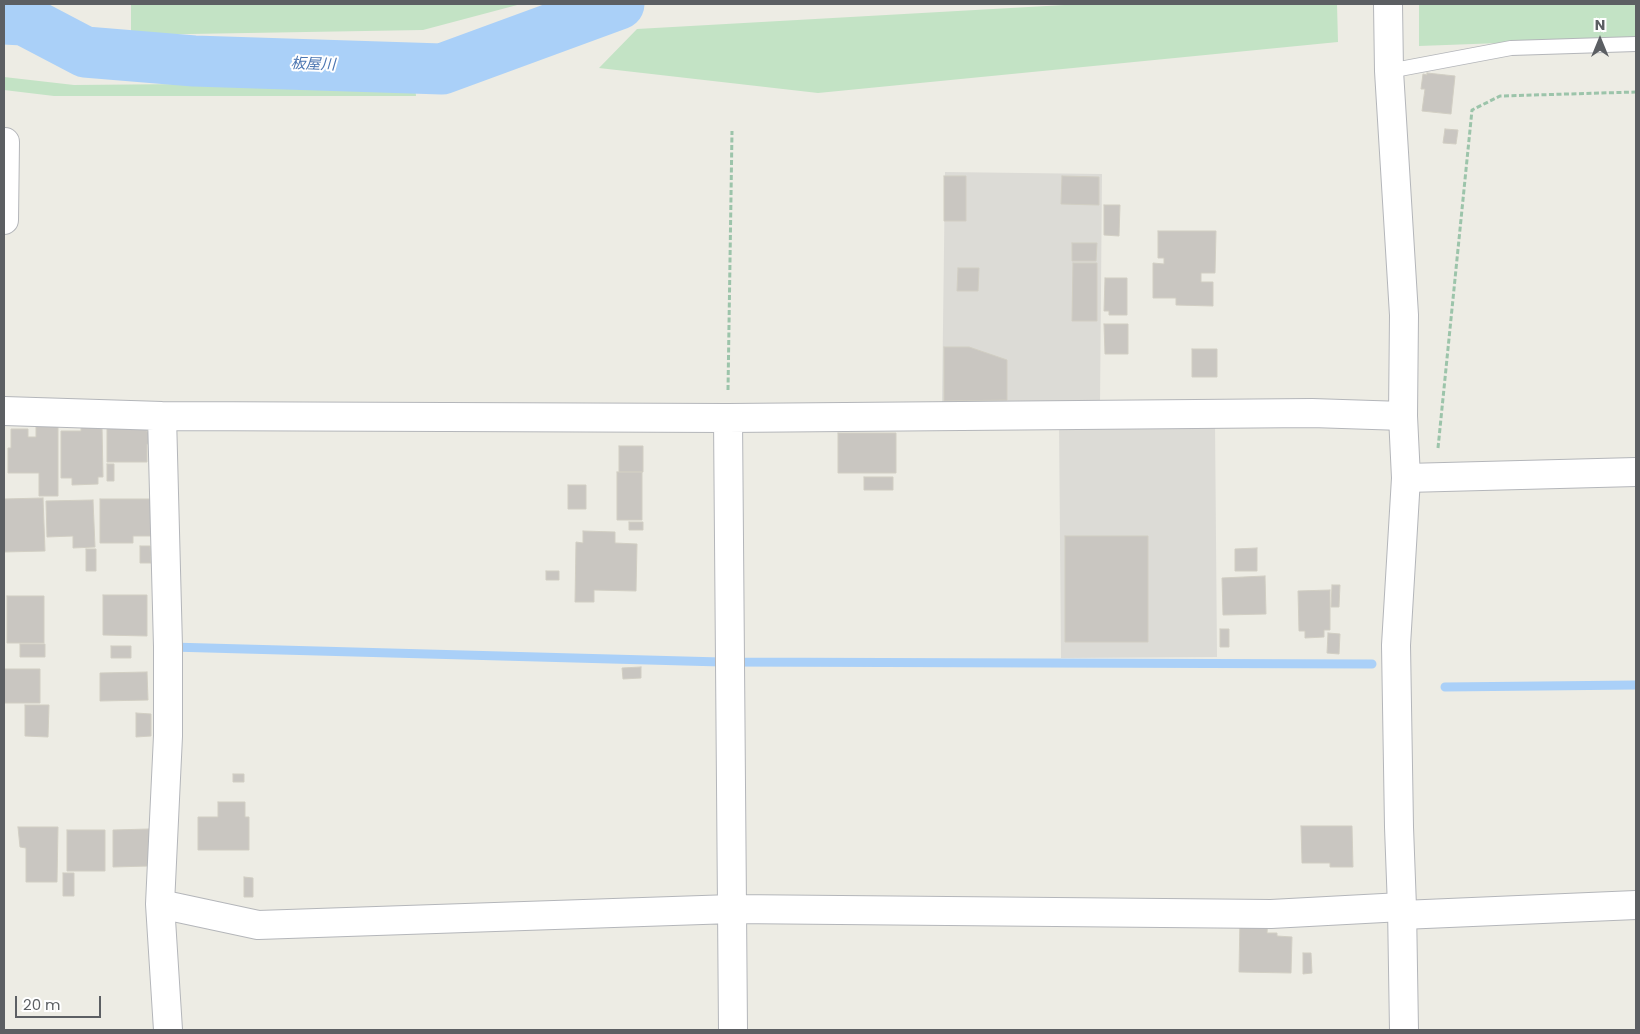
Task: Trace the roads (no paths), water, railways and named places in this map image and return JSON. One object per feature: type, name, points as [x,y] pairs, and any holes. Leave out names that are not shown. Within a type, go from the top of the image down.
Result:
[{"type":"street","points":[[1388,4],[1389,71],[1404,315],[1403,416],[1418,478],[1396,645],[1398,827],[1402,911],[1404,1030]]},
{"type":"street","points":[[4,142],[6,142],[4,220]]},
{"type":"street","points":[[4,412],[162,416],[728,418],[1312,413],[1403,416]]},
{"type":"street","points":[[162,416],[168,647],[168,736],[160,904],[168,1030]]},
{"type":"street","points":[[728,418],[733,1030]]},
{"type":"street","points":[[1418,478],[1636,472]]},
{"type":"street","points":[[160,904],[258,924],[732,909],[1271,914],[1636,905]]},
{"type":"lane","points":[[1389,71],[1511,48],[1636,44]]},
{"type":"waterway","name":"板屋川","points":[[4,19],[24,20],[85,52],[194,61],[442,69],[619,4]]},
{"type":"waterway","points":[[171,647],[721,662],[1372,664]]},
{"type":"waterway","points":[[1445,687],[1636,685]]}]
